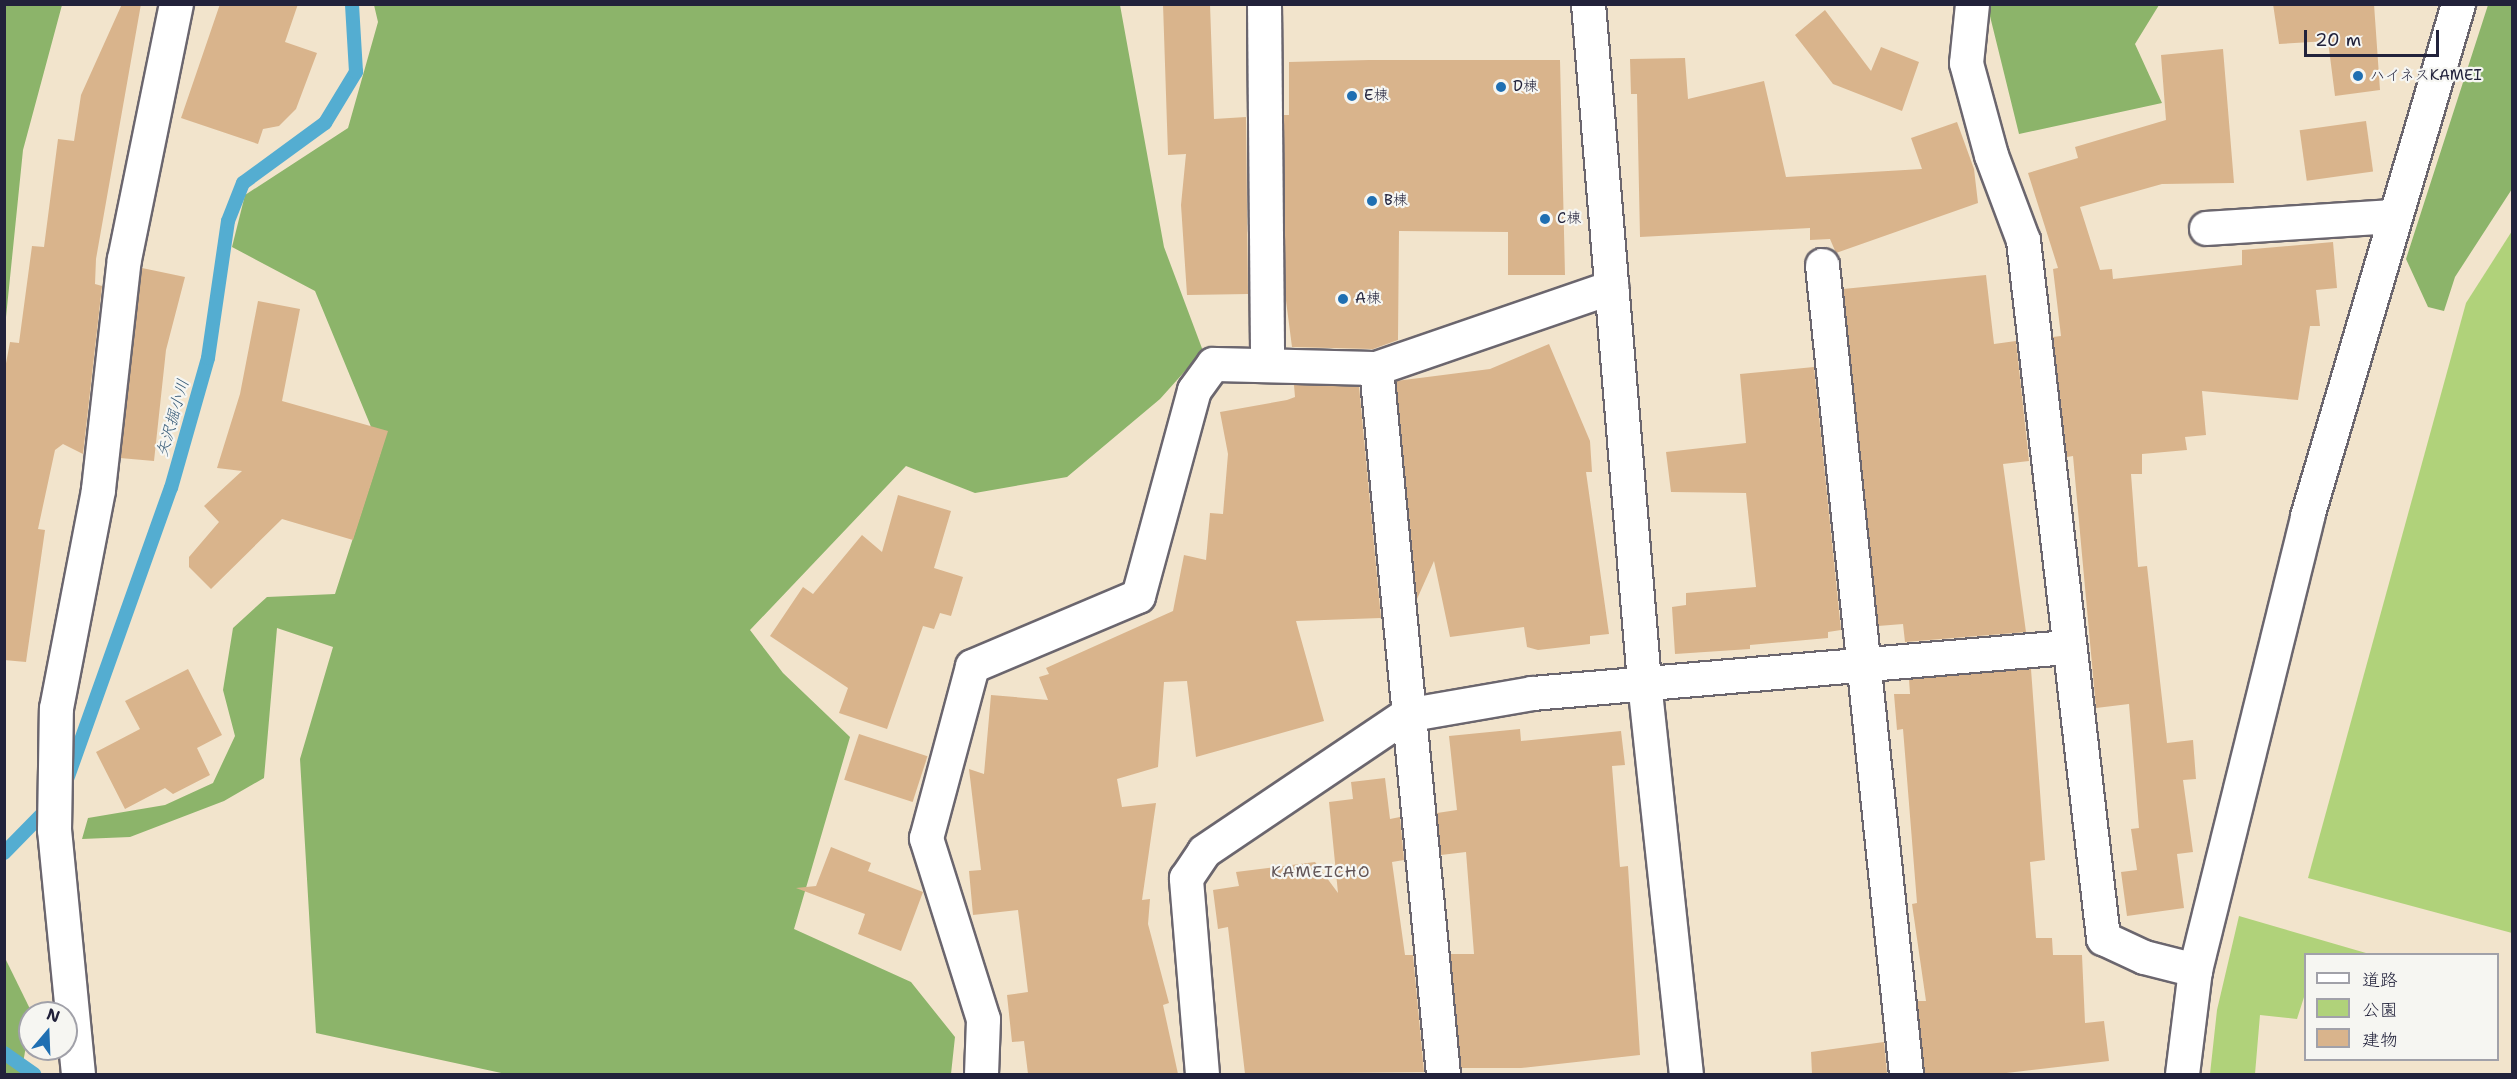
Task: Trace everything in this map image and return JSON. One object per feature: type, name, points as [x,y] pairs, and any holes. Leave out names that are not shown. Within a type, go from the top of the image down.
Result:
[{"type":"street","points":[[78,1074],[53,814],[51,773],[56,708],[98,489],[124,259],[176,4]]},
{"type":"street","points":[[1264,4],[1267,362]]},
{"type":"street","points":[[1588,4],[1644,682],[1686,1074]]},
{"type":"street","points":[[1972,4],[1966,63],[1991,155],[2023,240],[2066,647],[2103,938],[2144,957],[2195,970]]},
{"type":"street","points":[[2182,1074],[2195,970],[2307,516],[2392,216],[2458,4]]},
{"type":"street","points":[[2206,228],[2392,216]]},
{"type":"street","points":[[1822,265],[1906,1074]]},
{"type":"street","points":[[981,1074],[982,1019],[926,838],[972,666],[1138,596],[1194,390],[1213,364],[1267,362],[1376,368],[1611,287]]},
{"type":"street","points":[[1376,368],[1406,715],[1443,1074]]},
{"type":"street","points":[[1202,1074],[1186,878],[1204,850],[1406,715],[1532,693],[2066,647]]},
{"type":"green space","points":[[5,4],[62,5],[23,150],[5,327]]},
{"type":"green space","points":[[1987,4],[2159,5],[2135,44],[2162,103],[2019,134]]},
{"type":"green space","points":[[374,5],[1120,5],[1164,247],[1203,351],[1160,399],[1067,477],[975,493],[906,466],[750,630],[783,673],[850,737],[794,929],[911,982],[955,1037],[951,1074],[506,1074],[316,1033],[300,759],[333,647],[277,628],[264,778],[224,801],[130,837],[82,839],[88,818],[165,805],[213,783],[235,736],[223,690],[233,628],[267,597],[335,594],[381,451],[315,291],[232,247],[245,195],[348,128],[378,22]]},
{"type":"green space","points":[[2488,5],[2512,5],[2512,189],[2455,277],[2444,311],[2428,307],[2406,259]]},
{"type":"green space","points":[[2512,231],[2512,933],[2308,878],[2466,303]]},
{"type":"green space","points":[[2239,916],[2366,953],[2304,953],[2304,997],[2297,1019],[2260,1015],[2255,1074],[2210,1074],[2217,1010]]},
{"type":"green space","points":[[5,958],[26,1001],[18,1001],[18,1061],[23,1061],[21,1074],[5,1074]]},
{"type":"building","points":[[122,4],[141,4],[96,259],[95,284],[102,286],[83,454],[63,444],[55,450],[38,529],[45,530],[26,662],[4,660],[4,374],[10,342],[19,343],[32,246],[44,247],[58,139],[74,141],[81,95]]},
{"type":"building","points":[[220,4],[298,4],[285,42],[317,53],[296,109],[279,126],[263,129],[258,144],[181,118]]},
{"type":"building","points":[[1163,4],[1210,4],[1214,119],[1246,117],[1248,294],[1187,295],[1181,205],[1186,154],[1168,155]]},
{"type":"building","points":[[2273,4],[2374,4],[2380,90],[2335,96],[2328,41],[2279,44]]},
{"type":"building","points":[[1825,10],[1871,71],[1881,47],[1919,62],[1902,111],[1833,84],[1795,35]]},
{"type":"building","points":[[2223,49],[2234,183],[2162,184],[2080,207],[2100,270],[2112,269],[2113,279],[2242,265],[2242,250],[2333,242],[2337,288],[2316,290],[2320,326],[2310,326],[2298,400],[2202,391],[2206,435],[2185,437],[2187,450],[2142,454],[2142,474],[2131,474],[2138,567],[2147,566],[2167,743],[2193,740],[2196,779],[2183,780],[2193,852],[2177,854],[2184,908],[2127,916],[2121,872],[2137,870],[2131,829],[2139,828],[2129,704],[2096,708],[2073,456],[2067,457],[2053,337],[2061,336],[2053,269],[2058,268],[2028,173],[2078,158],[2075,147],[2166,120],[2161,55]]},
{"type":"building","points":[[1685,58],[1688,99],[1764,81],[1786,177],[1922,169],[1911,138],[1957,122],[1974,169],[1978,203],[1836,253],[1830,239],[1810,240],[1810,228],[1640,237],[1637,94],[1631,94],[1630,59]]},
{"type":"building","points":[[1560,60],[1565,275],[1508,275],[1508,232],[1399,231],[1398,340],[1373,349],[1292,347],[1285,293],[1284,115],[1289,115],[1289,62]]},
{"type":"building","points":[[2366,121],[2373,172],[2307,181],[2300,130]]},
{"type":"building","points":[[142,268],[185,277],[166,350],[154,461],[120,458]]},
{"type":"building","points":[[1986,275],[1994,344],[2016,341],[2029,461],[2003,464],[2026,632],[1905,642],[1903,624],[1878,626],[1843,289]]},
{"type":"building","points":[[258,301],[300,309],[282,401],[388,431],[353,540],[282,519],[211,589],[189,567],[189,557],[219,522],[204,506],[242,471],[217,468],[240,394]]},
{"type":"building","points":[[1549,344],[1590,441],[1592,472],[1586,472],[1609,634],[1590,636],[1590,644],[1538,650],[1527,647],[1524,627],[1450,637],[1434,561],[1417,599],[1396,381],[1490,369]]},
{"type":"building","points":[[1814,367],[1841,630],[1828,632],[1828,638],[1750,645],[1750,649],[1675,654],[1672,607],[1686,605],[1686,593],[1756,587],[1746,493],[1671,492],[1666,452],[1746,443],[1740,374]]},
{"type":"building","points":[[1294,385],[1359,386],[1381,618],[1296,621],[1324,721],[1196,757],[1187,681],[1164,682],[1158,767],[1117,779],[1122,807],[1156,803],[1142,900],[1150,899],[1148,924],[1169,1003],[1163,1005],[1178,1074],[1028,1074],[1024,1041],[1012,1042],[1007,995],[1028,992],[1018,910],[973,915],[969,871],[981,870],[969,769],[984,774],[991,695],[1048,700],[1039,677],[1049,674],[1046,668],[1173,611],[1184,555],[1206,560],[1210,513],[1223,514],[1228,454],[1220,412],[1287,400],[1295,397]]},
{"type":"building","points":[[898,495],[951,511],[934,568],[963,577],[951,616],[940,613],[934,629],[923,626],[887,729],[839,713],[848,688],[770,636],[803,587],[813,594],[862,535],[882,552]]},
{"type":"building","points":[[188,669],[222,735],[197,748],[210,775],[173,794],[165,788],[125,809],[96,752],[140,729],[125,701]]},
{"type":"building","points":[[2031,669],[2045,860],[2030,862],[2036,938],[2052,938],[2053,955],[2082,955],[2085,1023],[2104,1021],[2109,1061],[1998,1074],[1924,1074],[1917,1001],[1926,1001],[1912,904],[1917,903],[1903,729],[1897,730],[1894,694],[1910,694],[1909,679]]},
{"type":"building","points":[[1520,729],[1521,741],[1621,731],[1625,765],[1612,766],[1620,867],[1628,866],[1640,1055],[1521,1068],[1461,1068],[1450,954],[1474,954],[1466,852],[1441,855],[1437,813],[1457,810],[1449,736]]},
{"type":"building","points":[[859,734],[927,756],[913,802],[844,780]]},
{"type":"building","points":[[1385,778],[1390,819],[1400,817],[1404,860],[1392,862],[1405,955],[1413,955],[1424,1072],[1245,1074],[1228,927],[1218,929],[1213,890],[1239,886],[1236,872],[1315,862],[1338,893],[1329,802],[1353,799],[1351,782]]},
{"type":"building","points":[[831,847],[871,863],[868,871],[923,892],[901,951],[858,934],[865,914],[796,888],[816,886]]},
{"type":"building","points":[[1884,1042],[1887,1074],[1812,1074],[1811,1052]]},
{"type":"waterway","name":"矢沢掘小川","points":[[65,785],[171,488],[208,358],[228,221],[243,183],[325,123],[356,72],[352,4]]},
{"type":"waterway","name":"矢沢掘小川","points":[[4,853],[51,805]]},
{"type":"waterway","name":"矢沢掘小川","points":[[4,1053],[34,1074]]},
{"type":"place","name":"ハイネスKAMEI","points":[[2358,76]]},
{"type":"place","name":"D棟","points":[[1501,87]]},
{"type":"place","name":"E棟","points":[[1352,96]]},
{"type":"place","name":"B棟","points":[[1372,201]]},
{"type":"place","name":"C棟","points":[[1545,219]]},
{"type":"place","name":"A棟","points":[[1343,299]]},
{"type":"district","name":"KAMEICHO","points":[[1321,872]]}]
